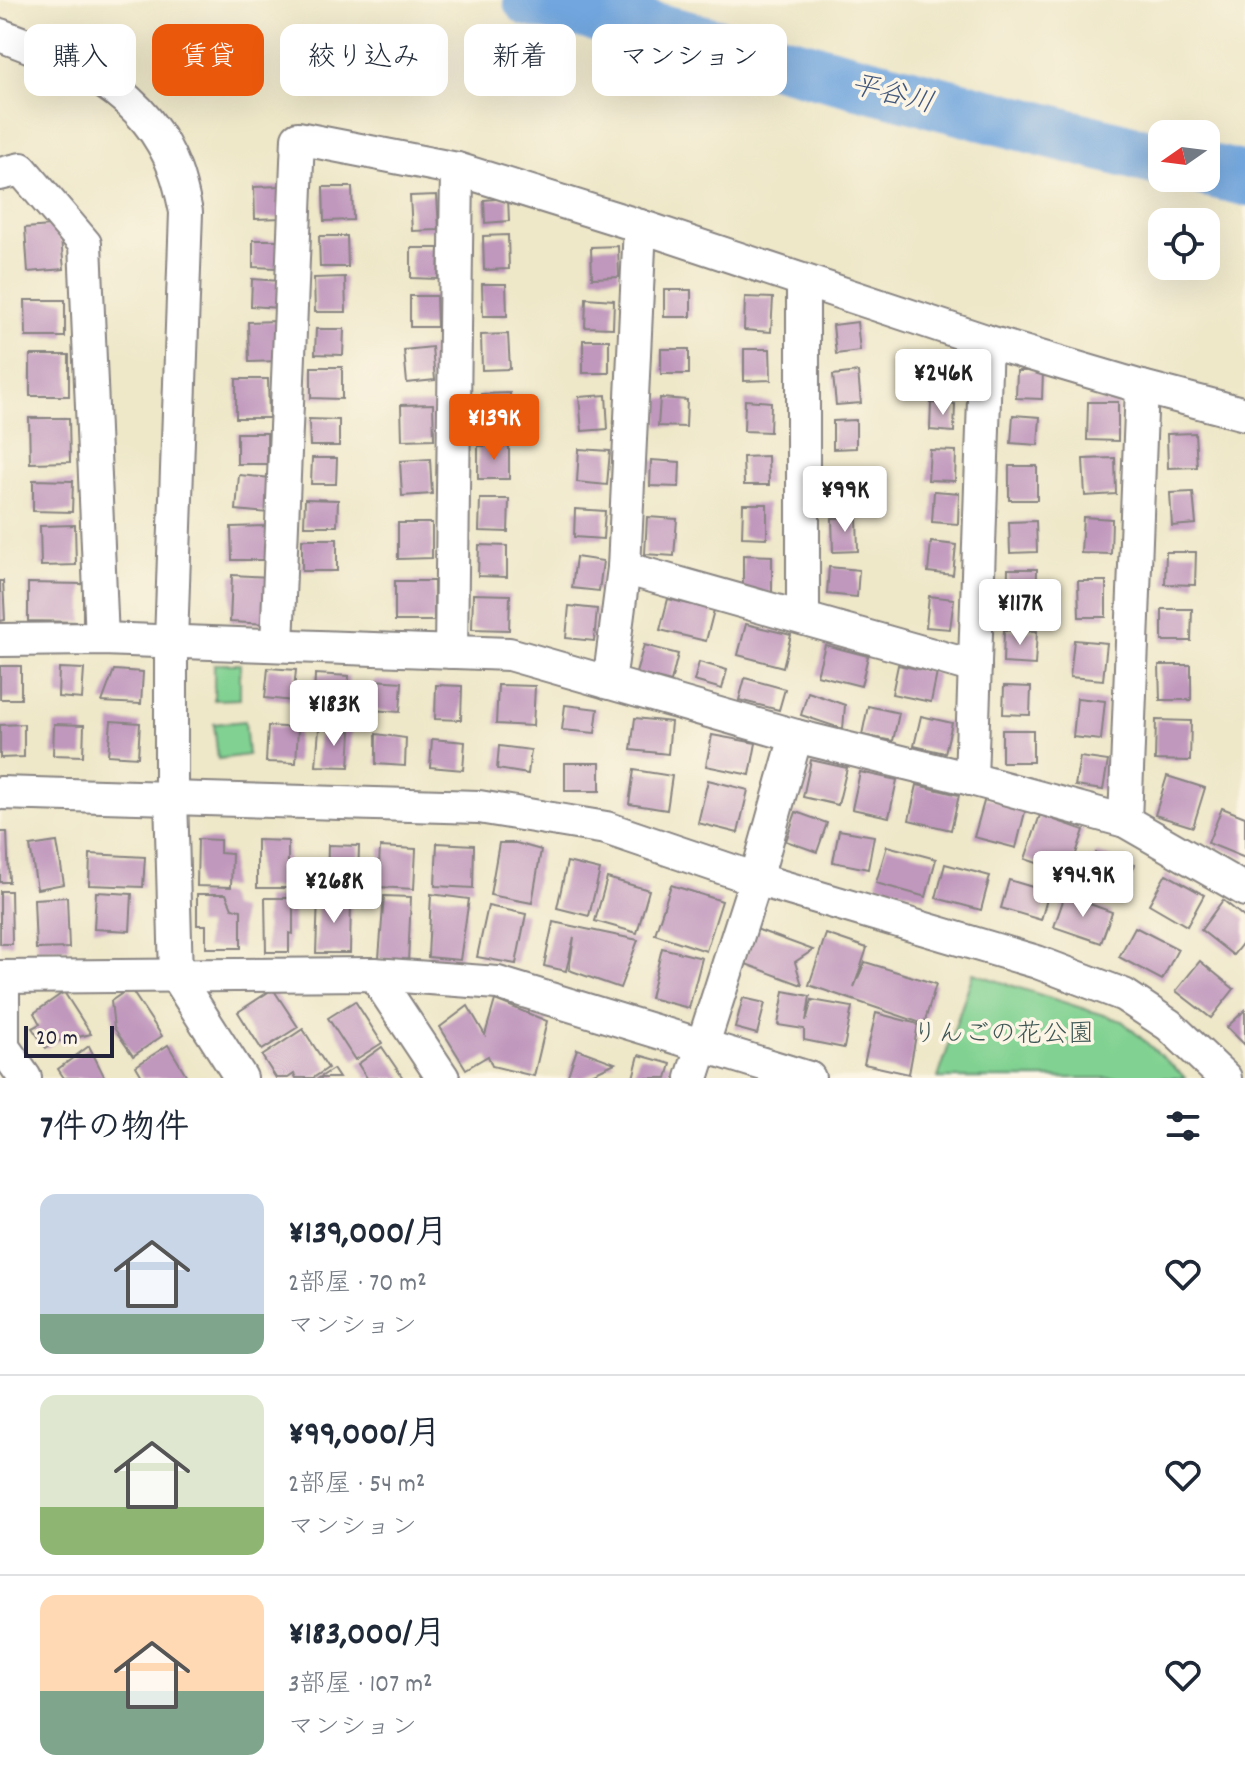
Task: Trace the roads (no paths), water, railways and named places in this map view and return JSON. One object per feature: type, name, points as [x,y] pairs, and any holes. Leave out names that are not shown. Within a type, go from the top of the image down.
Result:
[{"type":"street","points":[[0,35],[83,69],[125,95],[158,135],[176,170],[186,212],[171,641],[176,976],[241,1078]]},
{"type":"street","points":[[277,645],[298,138],[457,169],[986,341],[1245,414]]},
{"type":"street","points":[[0,174],[21,169],[85,244],[102,639]]},
{"type":"street","points":[[451,652],[457,169]]},
{"type":"street","points":[[609,683],[624,568],[640,226]]},
{"type":"street","points":[[803,282],[803,618]]},
{"type":"street","points":[[971,779],[986,341]]},
{"type":"street","points":[[1125,821],[1142,387]]},
{"type":"street","points":[[624,568],[975,667]]},
{"type":"street","points":[[0,640],[102,639],[509,654],[796,736],[1125,821],[1245,890]]},
{"type":"street","points":[[692,1078],[756,879],[796,736]]},
{"type":"street","points":[[0,793],[479,807],[606,828],[756,879],[1037,962],[1124,995],[1169,1025],[1225,1078]]},
{"type":"street","points":[[374,974],[443,1078]]},
{"type":"street","points":[[25,1078],[3,1047],[2,977],[374,974],[498,983],[809,1078]]},
{"type":"waterway","name":"平谷川","points":[[530,0],[1148,156]]},
{"type":"waterway","name":"平谷川","points":[[1220,173],[1245,179]]},
{"type":"park label","name":"りんごの花公園","points":[[1003,1032]]}]
